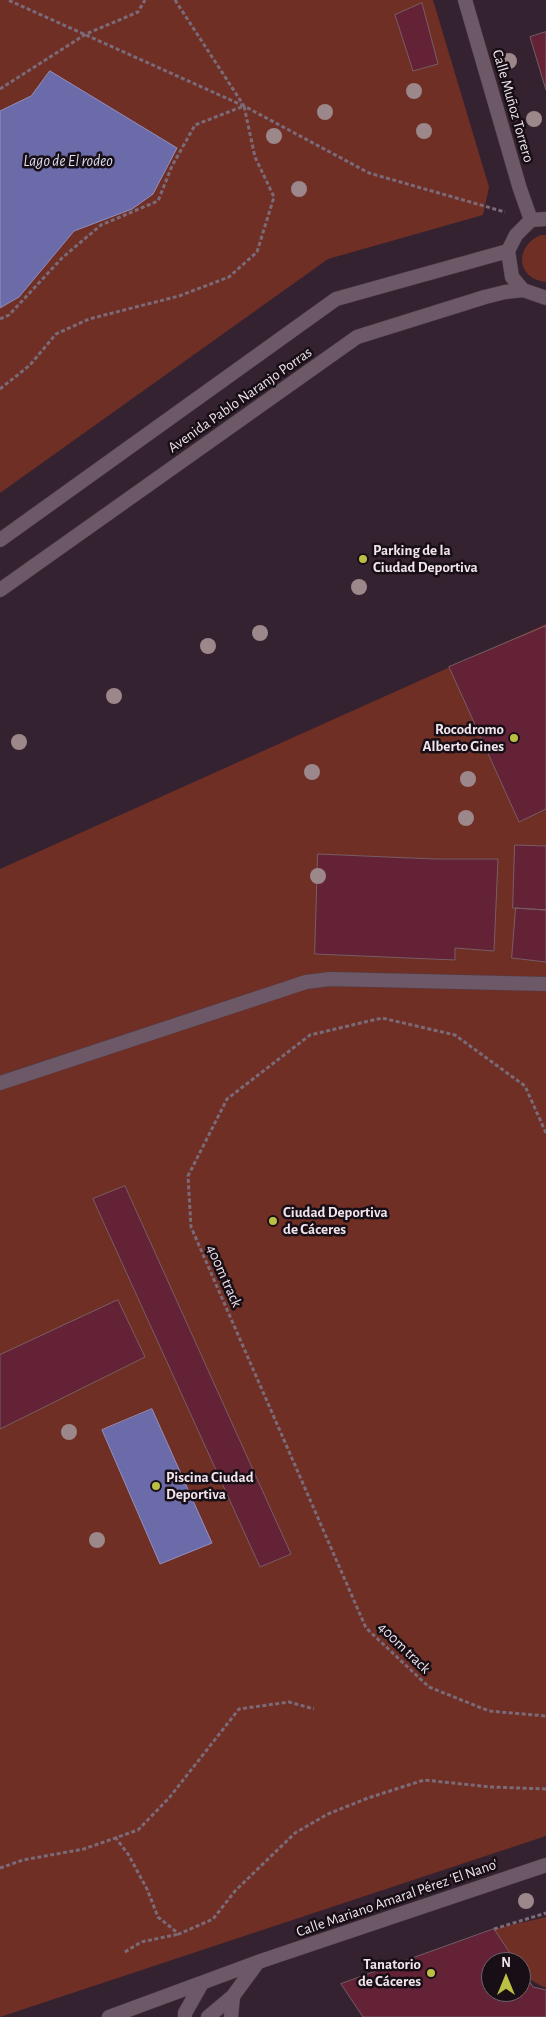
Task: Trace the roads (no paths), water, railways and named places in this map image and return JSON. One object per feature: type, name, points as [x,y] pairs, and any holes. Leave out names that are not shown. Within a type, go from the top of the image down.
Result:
[{"type":"main road","name":"Calle Muñoz Torrero","points":[[466,0],[520,189],[531,220]]},
{"type":"main road","points":[[546,219],[531,220],[516,235],[508,251],[512,277],[523,290],[546,298]]},
{"type":"main road","name":"Avenida Pablo Naranjo Porras","points":[[0,540],[336,299],[508,251]]},
{"type":"main road","name":"Avenida Pablo Naranjo Porras","points":[[0,590],[357,337],[485,297],[523,290]]},
{"type":"main road","points":[[0,1084],[306,982],[330,978],[546,984]]},
{"type":"main road","name":"Calle Mariano Amaral Pérez 'El Nano'","points":[[109,2017],[258,1962],[546,1865]]},
{"type":"main road","points":[[208,2017],[233,1996],[258,1962]]},
{"type":"main road","points":[[185,2017],[185,2013],[202,1982]]},
{"type":"main road","points":[[231,2017],[233,1996]]},
{"type":"water","name":"Lago de El rodeo","points":[[50,71],[177,148],[153,194],[132,209],[74,231],[19,297],[0,308],[0,111],[31,96]]},
{"type":"water","name":"Piscina Ciudad Deportiva","points":[[152,1409],[212,1543],[160,1564],[102,1430]]},
{"type":"place","name":"Parking de la Ciudad Deportiva","points":[[363,559]]},
{"type":"place","name":"Rocodromo Alberto Gines","points":[[514,738]]},
{"type":"place","name":"Ciudad Deportiva de Cáceres","points":[[273,1221]]},
{"type":"place","name":"Piscina Ciudad Deportiva","points":[[156,1486]]},
{"type":"place","name":"Tanatorio de Cáceres","points":[[431,1973]]}]
